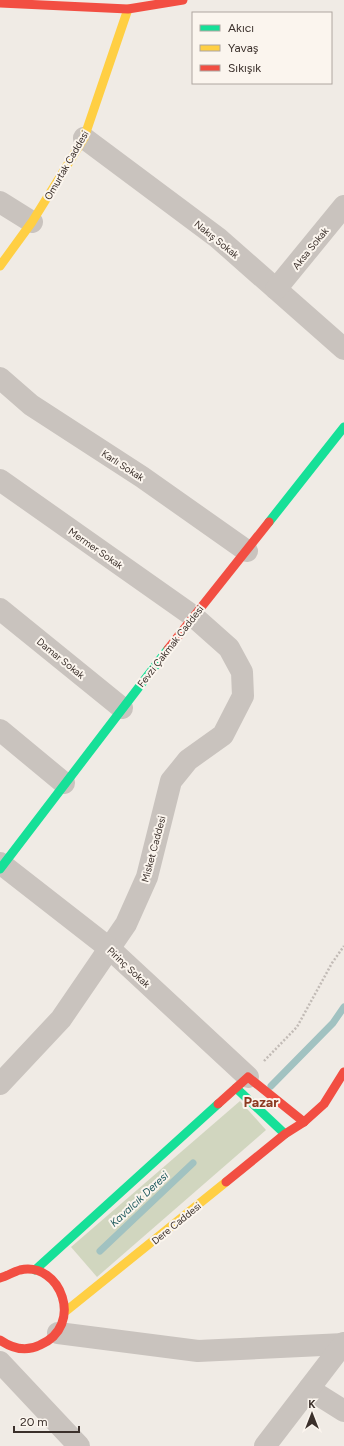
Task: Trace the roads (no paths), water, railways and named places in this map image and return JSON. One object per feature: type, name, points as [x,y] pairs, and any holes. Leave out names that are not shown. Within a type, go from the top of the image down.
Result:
[{"type":"street","points":[[10,2],[128,9],[183,0]]},
{"type":"street","name":"Omurtak Caddesi","points":[[0,266],[32,222],[84,138],[128,9]]},
{"type":"street","name":"Nakış Sokak","points":[[84,138],[218,238],[344,349]]},
{"type":"street","points":[[0,202],[32,222]]},
{"type":"street","name":"Aksa Sokak","points":[[276,289],[344,206]]},
{"type":"street","name":"Karlı Sokak","points":[[0,378],[31,406],[142,477],[248,551]]},
{"type":"street","name":"Fevzi Çakmak Caddesi","points":[[1,866],[193,616],[248,551],[344,427]]},
{"type":"street","name":"Mermer Sokak","points":[[0,480],[193,616]]},
{"type":"street","name":"Damar Sokak","points":[[0,609],[122,708]]},
{"type":"street","name":"Misket Caddesi","points":[[0,1084],[60,1019],[126,924],[147,877],[171,781],[188,760],[223,735],[243,696],[242,672],[229,648],[193,616]]},
{"type":"street","points":[[0,730],[64,783]]},
{"type":"street","name":"Pirinç Sokak","points":[[1,866],[109,948],[242,1083]]},
{"type":"street","name":"Dere Caddesi","points":[[66,1311],[285,1134],[304,1122],[324,1104],[344,1072]]},
{"type":"street","points":[[242,1083],[304,1122]]},
{"type":"street","points":[[242,1083],[285,1134]]},
{"type":"street","points":[[35,1270],[128,1184],[242,1083]]},
{"type":"street","points":[[324,1104],[344,1093]]},
{"type":"street","points":[[0,1278],[10,1272],[23,1269],[35,1270],[48,1276],[58,1285],[64,1297],[66,1311],[64,1322],[58,1333],[50,1341],[39,1347],[27,1349],[5,1357]]},
{"type":"street","points":[[58,1333],[198,1351],[344,1343]]},
{"type":"street","points":[[0,1340],[5,1357],[79,1446]]},
{"type":"street","points":[[265,1446],[344,1343]]},
{"type":"street","points":[[309,1389],[344,1411]]},
{"type":"waterway","name":"Kavalcık Deresi","points":[[271,1086],[333,1023],[344,1007]]},
{"type":"waterway","name":"Kavalcık Deresi","points":[[100,1251],[193,1163]]},
{"type":"district","name":"Pazar","points":[[261,1102]]}]
